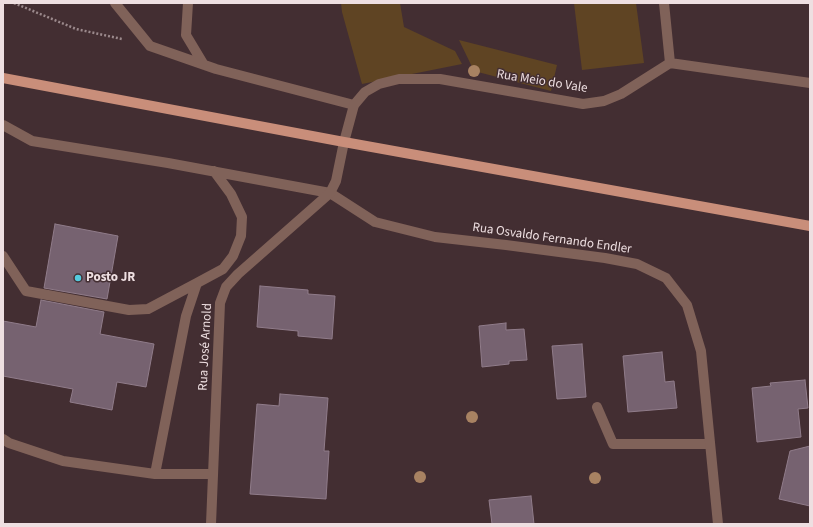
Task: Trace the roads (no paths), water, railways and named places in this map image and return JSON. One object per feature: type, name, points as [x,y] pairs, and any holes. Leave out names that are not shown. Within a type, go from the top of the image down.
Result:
[{"type":"main road","points":[[3,78],[344,142],[810,226]]},
{"type":"street","points":[[115,3],[150,46],[216,69],[354,105]]},
{"type":"street","points":[[188,3],[186,35],[204,65]]},
{"type":"street","points":[[664,3],[670,63],[810,83]]},
{"type":"street","name":"Rua Meio do Vale","points":[[330,194],[336,181],[344,142],[354,105],[365,92],[379,84],[399,79],[440,79],[583,104],[604,101],[621,94],[670,63]]},
{"type":"street","points":[[3,125],[32,141],[214,171],[330,194]]},
{"type":"street","points":[[3,256],[26,292],[129,310],[148,309],[223,269],[233,256],[241,236],[242,217],[232,194],[214,171]]},
{"type":"street","name":"Rua Osvaldo Fernando Endler","points":[[330,194],[375,222],[435,237],[506,245],[637,264],[666,278],[686,305],[700,351],[718,524]]},
{"type":"street","name":"Rua José Arnold","points":[[211,524],[220,303],[226,287],[238,274],[330,194]]},
{"type":"street","points":[[155,474],[186,316],[197,283]]},
{"type":"street","points":[[597,407],[613,444],[710,444]]},
{"type":"street","points":[[3,439],[9,443],[62,461],[155,474],[213,474]]},
{"type":"place","name":"Posto JR","points":[[78,278]]}]
